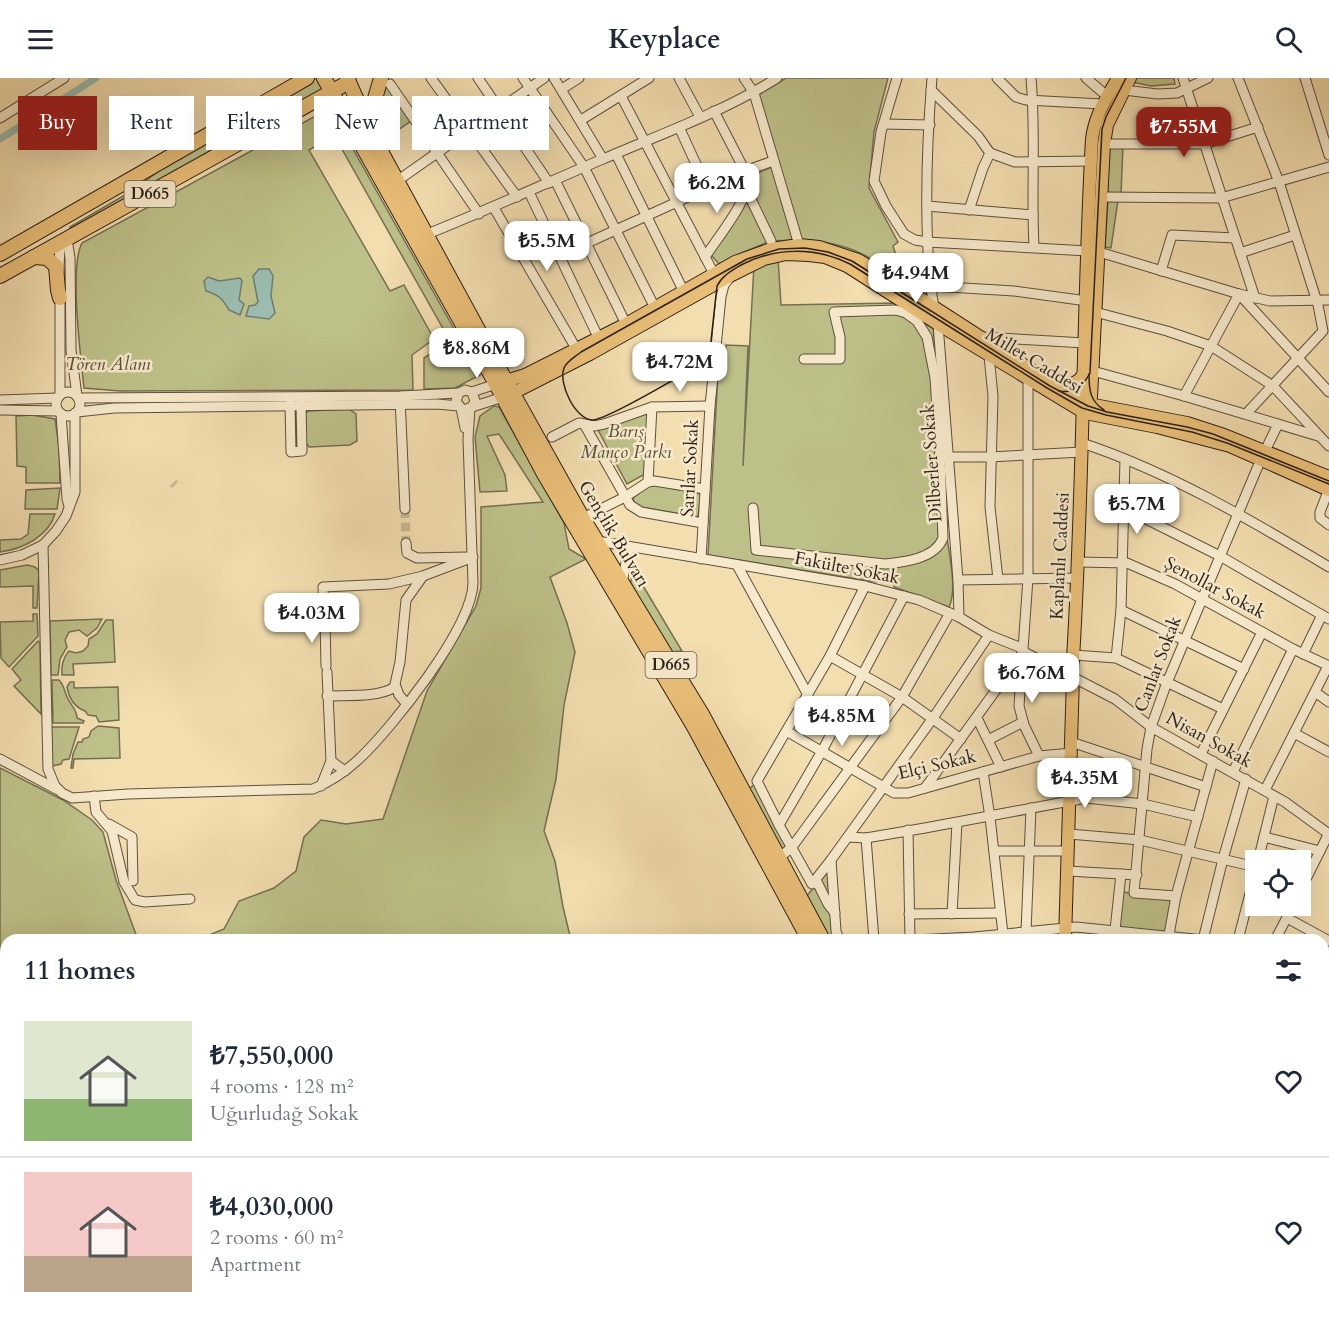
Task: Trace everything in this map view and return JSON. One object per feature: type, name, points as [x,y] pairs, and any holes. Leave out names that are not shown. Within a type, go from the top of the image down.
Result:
[{"type":"highway","name":"D665","points":[[0,254],[307,78]]},
{"type":"highway","points":[[324,78],[332,92]]},
{"type":"highway","points":[[302,110],[351,79]]},
{"type":"highway","name":"Gençlik Bulvarı","points":[[351,79],[358,96]]},
{"type":"highway","points":[[377,96],[386,81]]},
{"type":"highway","name":"D665","points":[[332,92],[334,96]]},
{"type":"highway","name":"D665","points":[[0,276],[228,150]]},
{"type":"highway","name":"Gençlik Bulvarı","points":[[366,150],[505,389],[703,716],[820,934]]},
{"type":"highway","name":"Gençlik Bulvarı","points":[[380,150],[505,389],[544,474],[694,727],[806,934]]},
{"type":"highway","points":[[39,233],[63,240],[67,226],[144,179],[165,159]]},
{"type":"highway","points":[[34,257],[47,258],[56,266],[60,298]]},
{"type":"main road","name":"Kaplanlı Caddesi","points":[[1066,934],[1072,674],[1079,562],[1082,448],[1087,372],[1095,312],[1091,161],[1094,126],[1104,100],[1117,82],[1130,78]]},
{"type":"main road","name":"Kaplanlı Caddesi","points":[[1087,372],[1085,343],[1087,301],[1102,197],[1104,144],[1117,82]]},
{"type":"main road","name":"Millet Caddesi","points":[[505,389],[525,375],[599,339],[735,262],[771,249],[799,245],[819,247],[858,260],[1050,382],[1084,411]]},
{"type":"main road","name":"Millet Caddesi","points":[[505,389],[590,354],[764,259],[794,253],[825,257],[847,266],[990,356],[1084,411],[1187,423],[1224,435],[1329,490]]},
{"type":"main road","name":"Millet Caddesi","points":[[1050,382],[1072,384],[1080,381],[1087,372]]},
{"type":"main road","name":"Millet Caddesi","points":[[1263,455],[1329,477]]},
{"type":"street","points":[[2,114],[64,78]]},
{"type":"street","points":[[431,78],[444,96]]},
{"type":"street","points":[[478,78],[490,96]]},
{"type":"street","points":[[523,78],[585,167],[655,308]]},
{"type":"street","points":[[517,96],[544,78]]},
{"type":"street","points":[[554,78],[603,159]]},
{"type":"street","points":[[562,89],[579,78]]},
{"type":"street","points":[[581,120],[650,78]]},
{"type":"street","points":[[679,78],[700,117]]},
{"type":"street","points":[[744,78],[754,93],[799,245]]},
{"type":"street","points":[[426,235],[494,208],[679,127],[754,93],[777,78]]},
{"type":"street","points":[[897,78],[884,124],[874,181],[886,206],[904,234],[915,240],[1093,252],[1255,298],[1270,301],[1329,300]]},
{"type":"street","name":"Dilberler Sokak","points":[[932,78],[926,185],[927,242],[933,307],[938,324],[944,457],[958,579],[955,615]]},
{"type":"street","points":[[997,78],[1016,97],[1034,100],[1104,100]]},
{"type":"street","points":[[1031,78],[1034,100],[1032,162],[1034,247]]},
{"type":"street","points":[[1086,78],[1104,100]]},
{"type":"street","points":[[1183,78],[1255,298]]},
{"type":"street","points":[[1117,82],[1157,94],[1177,93],[1208,78]]},
{"type":"street","points":[[1238,78],[1279,182],[1326,334],[1246,414]]},
{"type":"street","points":[[1305,78],[1329,155]]},
{"type":"street","points":[[386,81],[479,214]]},
{"type":"street","points":[[931,90],[978,136],[990,153],[1008,161],[1091,161]]},
{"type":"street","points":[[621,96],[714,274]]},
{"type":"street","points":[[705,257],[749,184],[745,171],[714,111]]},
{"type":"street","points":[[884,124],[930,125]]},
{"type":"street","points":[[679,127],[707,188]]},
{"type":"street","points":[[1104,144],[1204,144],[1258,127]]},
{"type":"street","points":[[397,181],[441,150]]},
{"type":"street","points":[[482,150],[516,198]]},
{"type":"street","points":[[529,150],[552,181],[626,324]]},
{"type":"street","points":[[969,210],[990,153]]},
{"type":"street","points":[[616,154],[684,292]]},
{"type":"street","points":[[585,244],[745,171],[774,161]]},
{"type":"street","points":[[1102,197],[1221,198],[1329,167]]},
{"type":"street","points":[[747,190],[771,241]]},
{"type":"street","points":[[530,192],[599,339]]},
{"type":"street","points":[[927,207],[1033,215]]},
{"type":"street","points":[[494,208],[577,350]]},
{"type":"street","points":[[1161,271],[1172,235],[1235,238]]},
{"type":"street","points":[[1240,253],[1294,235]]},
{"type":"street","points":[[63,240],[59,396],[56,405],[60,412],[71,482]]},
{"type":"street","points":[[0,560],[22,555],[44,545],[60,525],[69,506],[67,499],[71,482],[76,412],[80,404],[77,397],[71,350],[70,258],[63,240]]},
{"type":"street","name":"Sarılar Sokak","points":[[701,559],[710,406],[721,297],[724,285],[732,275]]},
{"type":"street","points":[[931,286],[1024,292],[1087,301]]},
{"type":"street","points":[[1184,396],[1239,294]]},
{"type":"street","points":[[1239,294],[1329,392]]},
{"type":"street","points":[[753,508],[756,550],[885,564],[905,562],[922,556],[940,545],[943,538],[944,457],[935,378],[927,337],[917,321],[906,313],[896,310],[834,312],[840,338],[840,359],[804,358]]},
{"type":"street","points":[[1095,312],[1167,331],[1211,346],[1273,386],[1329,446]]},
{"type":"street","points":[[980,337],[1085,343]]},
{"type":"street","points":[[990,356],[993,396],[990,507],[998,579]]},
{"type":"street","points":[[1087,372],[1184,396],[1320,436]]},
{"type":"street","points":[[1028,379],[1028,578],[1018,706],[1039,756]]},
{"type":"street","points":[[0,410],[60,412],[68,416],[76,412],[114,408],[401,400],[459,393],[465,390],[472,392],[505,389]]},
{"type":"street","points":[[401,400],[466,407],[505,389]]},
{"type":"street","points":[[0,400],[59,396],[69,392],[77,397],[295,402]]},
{"type":"street","points":[[466,407],[475,398],[472,392]]},
{"type":"street","points":[[0,759],[72,798],[313,789],[345,771],[381,736],[429,674],[462,621],[473,590],[466,407],[456,398],[459,393]]},
{"type":"street","points":[[401,400],[405,509]]},
{"type":"street","points":[[552,437],[572,426],[604,424],[651,407],[710,406]]},
{"type":"street","points":[[648,482],[651,407]]},
{"type":"street","points":[[584,424],[630,505],[641,512],[703,524]]},
{"type":"street","name":"Canlar Sokak","points":[[1176,896],[1134,893],[1151,728],[1167,681],[1278,424]]},
{"type":"street","points":[[944,457],[1029,455],[1082,448],[1125,459],[1239,515],[1329,567]]},
{"type":"street","points":[[1116,658],[1121,610],[1125,459]]},
{"type":"street","points":[[589,515],[625,497],[648,482],[705,489]]},
{"type":"street","points":[[1329,490],[1320,512],[1320,518],[1329,525]]},
{"type":"street","points":[[1124,508],[1220,556],[1325,617],[1303,654]]},
{"type":"street","name":"Fakülte Sokak","points":[[597,541],[865,586],[919,600],[955,615],[988,635],[1019,647],[1024,652],[1073,677]]},
{"type":"street","points":[[406,543],[407,553],[417,558],[473,557]]},
{"type":"street","points":[[44,545],[48,769],[50,777],[60,791]]},
{"type":"street","points":[[622,583],[629,548]]},
{"type":"street","points":[[321,786],[331,761],[323,587],[389,584],[423,576],[473,557]]},
{"type":"street","name":"Şenollar Sokak","points":[[1079,562],[1127,562],[1329,666]]},
{"type":"street","points":[[737,565],[808,695]]},
{"type":"street","points":[[407,704],[395,687],[400,662],[406,600],[423,576]]},
{"type":"street","points":[[958,579],[1078,578]]},
{"type":"street","points":[[865,586],[830,656],[758,781],[779,825],[812,884],[933,718],[988,635]]},
{"type":"street","points":[[779,825],[822,752],[904,596]]},
{"type":"street","points":[[1121,610],[1244,669]]},
{"type":"street","points":[[779,858],[792,847],[851,768],[902,697],[955,615]]},
{"type":"street","points":[[1201,754],[1262,632]]},
{"type":"street","points":[[1233,772],[1293,649]]},
{"type":"street","points":[[925,788],[1024,652]]},
{"type":"street","points":[[1073,655],[1116,658],[1223,710]]},
{"type":"street","points":[[830,656],[902,697],[961,739]]},
{"type":"street","points":[[1265,790],[1329,666]]},
{"type":"street","name":"Nisan Sokak","points":[[1073,677],[1115,699],[1151,728],[1265,790],[1329,834]]},
{"type":"street","points":[[327,696],[379,692],[395,687]]},
{"type":"street","points":[[1315,692],[1329,702]]},
{"type":"street","points":[[977,718],[1001,767]]},
{"type":"street","points":[[988,740],[1023,722]]},
{"type":"street","name":"Elçi Sokak","points":[[788,732],[894,793],[908,793],[1072,747]]},
{"type":"street","points":[[1294,733],[1329,752]]},
{"type":"street","points":[[1072,747],[1146,767],[1206,787]]},
{"type":"street","points":[[331,761],[345,771]]},
{"type":"street","points":[[1169,934],[1176,896],[1190,852],[1213,761]]},
{"type":"street","points":[[983,772],[1003,934],[1026,932],[1066,934],[1095,928],[1142,934]]},
{"type":"street","points":[[1204,934],[1246,779]]},
{"type":"street","points":[[94,796],[96,812],[112,831],[124,882],[135,900],[145,902],[190,899]]},
{"type":"street","points":[[1261,850],[1274,796]]},
{"type":"street","points":[[848,837],[866,838],[1086,798],[1143,804],[1198,817]]},
{"type":"street","points":[[1026,932],[1030,808]]},
{"type":"street","points":[[107,823],[132,837],[133,881]]},
{"type":"street","points":[[952,914],[957,823]]},
{"type":"street","points":[[908,830],[911,934]]},
{"type":"street","points":[[1069,834],[1140,840],[1245,866]]},
{"type":"street","points":[[1311,866],[1329,834]]},
{"type":"street","points":[[1264,837],[1320,851]]},
{"type":"street","points":[[866,838],[874,934]]},
{"type":"street","points":[[994,851],[1068,852]]},
{"type":"street","points":[[831,860],[837,934]]},
{"type":"street","points":[[1068,871],[1137,875]]},
{"type":"street","points":[[1115,930],[1120,874]]},
{"type":"street","points":[[816,880],[835,913]]},
{"type":"street","points":[[1240,934],[1245,912]]},
{"type":"street","points":[[909,914],[1000,913]]},
{"type":"street","points":[[1278,934],[1287,918],[1316,934]]},
{"type":"green space","points":[[316,78],[324,90],[302,102],[302,96],[285,96]]},
{"type":"green space","points":[[786,78],[888,78],[874,132],[869,188],[898,242],[893,246],[903,278],[851,249],[826,242],[801,240],[758,95]]},
{"type":"green space","points":[[1134,78],[1174,78],[1175,84],[1151,86],[1132,82]]},
{"type":"green space","points":[[385,83],[394,96],[382,96]]},
{"type":"green space","points":[[400,105],[411,121],[400,129]]},
{"type":"green space","name":"Tören Alanı","points":[[314,117],[314,147],[309,150],[390,291],[404,285],[434,339],[412,355],[413,390],[120,391],[84,388],[76,291],[78,255],[82,243],[253,150],[302,150],[302,123]]},
{"type":"green space","points":[[206,142],[206,150],[214,150],[70,229],[70,227],[130,192]]},
{"type":"green space","points":[[1108,144],[1123,145],[1121,194],[1115,196],[1107,191]]},
{"type":"green space","points":[[342,150],[354,150],[480,375],[455,388],[424,389],[424,358],[450,341]]},
{"type":"green space","points":[[772,167],[793,240],[771,241],[719,264],[711,255],[760,172]]},
{"type":"green space","points":[[1108,198],[1118,200],[1111,248],[1105,247]]},
{"type":"green space","points":[[778,258],[781,305],[895,303],[933,326],[946,530],[953,580],[949,607],[894,587],[894,582],[878,578],[876,582],[708,555],[719,354],[725,354],[726,345],[748,346],[743,466],[754,265]]},
{"type":"green space","points":[[494,406],[499,407],[564,523],[569,549],[586,559],[550,577],[575,652],[564,705],[556,779],[544,831],[555,861],[570,934],[212,934],[224,929],[239,901],[274,888],[296,871],[304,837],[321,820],[346,824],[383,819],[427,691],[476,606],[481,588],[481,507],[543,502],[499,434],[487,436],[505,475],[507,491],[480,492],[475,437],[480,416]]},
{"type":"green space","points":[[349,409],[356,414],[357,441],[350,445],[309,447],[305,442],[305,413]]},
{"type":"green space","name":"Barış Manço Parkı","points":[[648,410],[645,474],[627,484],[598,430]]},
{"type":"green space","points":[[32,415],[55,419],[59,447],[60,483],[26,483],[26,467],[17,466],[16,416]]},
{"type":"green space","points":[[655,485],[701,494],[698,517],[641,507],[634,503],[633,498],[648,486]]},
{"type":"green space","points":[[60,488],[57,509],[25,509],[26,490]]},
{"type":"green space","points":[[30,514],[55,514],[47,529],[33,541],[0,552],[0,540],[21,539],[28,534]]},
{"type":"green space","points":[[27,565],[39,571],[37,608],[33,608],[33,586],[0,587],[0,570]]},
{"type":"green space","points":[[633,569],[682,651],[669,652],[630,587]]},
{"type":"green space","points":[[33,614],[37,614],[38,636],[9,667],[1,658],[0,622],[33,621]]},
{"type":"green space","points":[[102,619],[97,628],[87,636],[79,630],[69,632],[65,640],[67,647],[60,659],[58,675],[51,675],[50,621]]},
{"type":"green space","points":[[106,620],[113,620],[115,662],[73,664],[74,675],[62,675],[63,662],[69,651],[76,653],[83,651],[88,646],[89,639],[97,634]]},
{"type":"green space","points":[[38,641],[40,643],[41,714],[14,686],[21,680],[12,669]]},
{"type":"green space","points":[[52,680],[61,682],[77,718],[84,721],[83,723],[53,723]]},
{"type":"green space","points":[[70,682],[74,682],[74,688],[118,687],[119,720],[99,722],[96,716],[88,715],[75,705],[67,687]]},
{"type":"green space","points":[[98,726],[119,728],[120,758],[74,759],[73,768],[71,768],[78,742],[89,737],[91,731]]},
{"type":"green space","points":[[51,727],[79,727],[69,759],[52,766]]},
{"type":"green space","points":[[0,768],[63,800],[92,820],[103,832],[116,880],[136,934],[0,934]]},
{"type":"green space","points":[[754,785],[787,845],[781,851],[747,790]]},
{"type":"green space","points":[[827,870],[832,934],[826,934],[806,897]]},
{"type":"green space","points":[[1119,892],[1176,896],[1169,934],[1115,930]]},
{"type":"shaded area","points":[[259,269],[269,269],[273,276],[271,296],[275,313],[269,319],[246,316],[249,306],[258,302],[253,276]]},
{"type":"shaded area","points":[[208,277],[219,281],[240,278],[242,281],[239,300],[244,304],[240,315],[229,310],[217,296],[206,291],[204,281]]},
{"type":"waterway","points":[[0,139],[96,78]]},
{"type":"tunnel","points":[[405,509],[406,543]]},
{"type":"tram line","points":[[1059,391],[1078,388],[1090,373],[1102,129],[1126,78]]},
{"type":"tram line","points":[[1329,481],[1213,434],[1088,406],[1050,386],[852,261],[828,252],[805,248],[779,249],[747,259],[581,352],[567,363],[563,374],[563,382],[569,399],[580,414],[586,418],[592,420],[599,418],[624,407],[687,372],[706,357],[710,350],[717,286],[721,279],[754,259],[781,252],[810,252],[837,258],[850,264],[1082,408],[1192,432],[1227,443],[1329,484]]},
{"type":"tram line","points":[[1089,374],[1091,395],[1104,410]]}]
